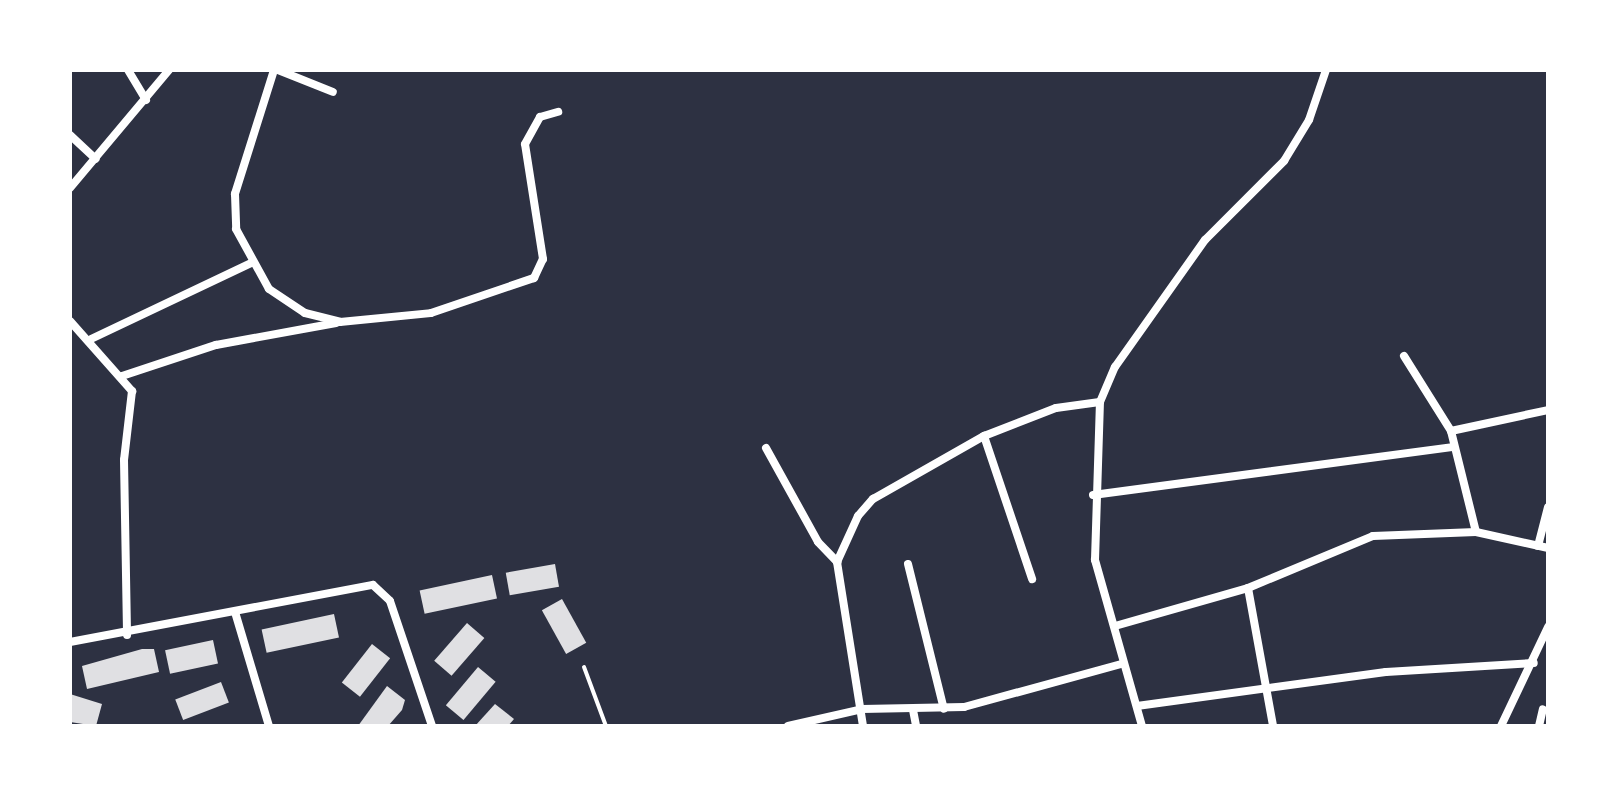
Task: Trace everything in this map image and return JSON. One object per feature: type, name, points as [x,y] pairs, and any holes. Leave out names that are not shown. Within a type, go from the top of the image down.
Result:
[{"type":"street","points":[[128,70],[146,100]]},
{"type":"street","points":[[70,188],[169,70]]},
{"type":"street","points":[[333,92],[276,70],[233,207],[251,263],[269,289],[293,305],[340,322]]},
{"type":"street","points":[[1142,726],[1096,560],[1093,496],[1100,402],[1115,367],[1205,240],[1284,161],[1310,120],[1326,70]]},
{"type":"street","points":[[122,376],[216,344],[340,322],[431,313],[534,278],[543,259],[525,144],[540,117],[558,112]]},
{"type":"street","points":[[70,135],[96,159]]},
{"type":"street","points":[[91,339],[251,263]]},
{"type":"street","points":[[70,321],[122,376],[132,402],[124,460],[127,635]]},
{"type":"street","points":[[1404,356],[1450,431],[1476,532]]},
{"type":"street","points":[[837,562],[873,500],[984,436],[1056,408],[1100,402]]},
{"type":"street","points":[[1450,431],[1548,410]]},
{"type":"street","points":[[984,436],[1032,579]]},
{"type":"street","points":[[1093,496],[1454,447]]},
{"type":"street","points":[[766,448],[818,542],[837,562],[863,726]]},
{"type":"street","points":[[1115,626],[1248,588],[1372,536],[1476,532],[1543,547],[1548,507]]},
{"type":"street","points":[[908,564],[944,709]]},
{"type":"street","points":[[70,642],[127,635],[373,585],[390,601],[432,726]]},
{"type":"street","points":[[1248,588],[1272,726]]},
{"type":"street","points":[[235,612],[269,726]]},
{"type":"street","points":[[1501,726],[1548,627]]},
{"type":"street","points":[[1137,706],[1267,686],[1534,663]]},
{"type":"street","points":[[788,726],[862,709],[944,709],[1122,664]]},
{"type":"street","points":[[1539,726],[1542,709]]},
{"type":"street","points":[[913,710],[916,726]]},
{"type":"lane","points":[[584,667],[606,726]]},
{"type":"building","points":[[555,564],[559,587],[510,595],[506,573]]},
{"type":"building","points":[[492,575],[497,598],[425,614],[420,590]]},
{"type":"building","points":[[562,599],[586,643],[566,654],[542,610]]},
{"type":"building","points":[[334,614],[339,637],[267,653],[262,629]]},
{"type":"building","points":[[467,623],[484,638],[452,676],[434,661]]},
{"type":"building","points":[[213,640],[218,663],[170,674],[165,650]]},
{"type":"building","points":[[372,644],[390,658],[360,697],[342,683]]},
{"type":"building","points":[[154,649],[159,672],[87,689],[82,666]]},
{"type":"building","points":[[478,667],[496,682],[463,720],[446,705]]},
{"type":"building","points":[[221,682],[229,703],[183,720],[175,700]]},
{"type":"building","points":[[387,686],[405,700],[402,710],[388,726],[358,726]]},
{"type":"building","points":[[70,694],[102,704],[96,726],[70,722]]},
{"type":"building","points":[[495,704],[514,719],[508,726],[475,726]]}]
